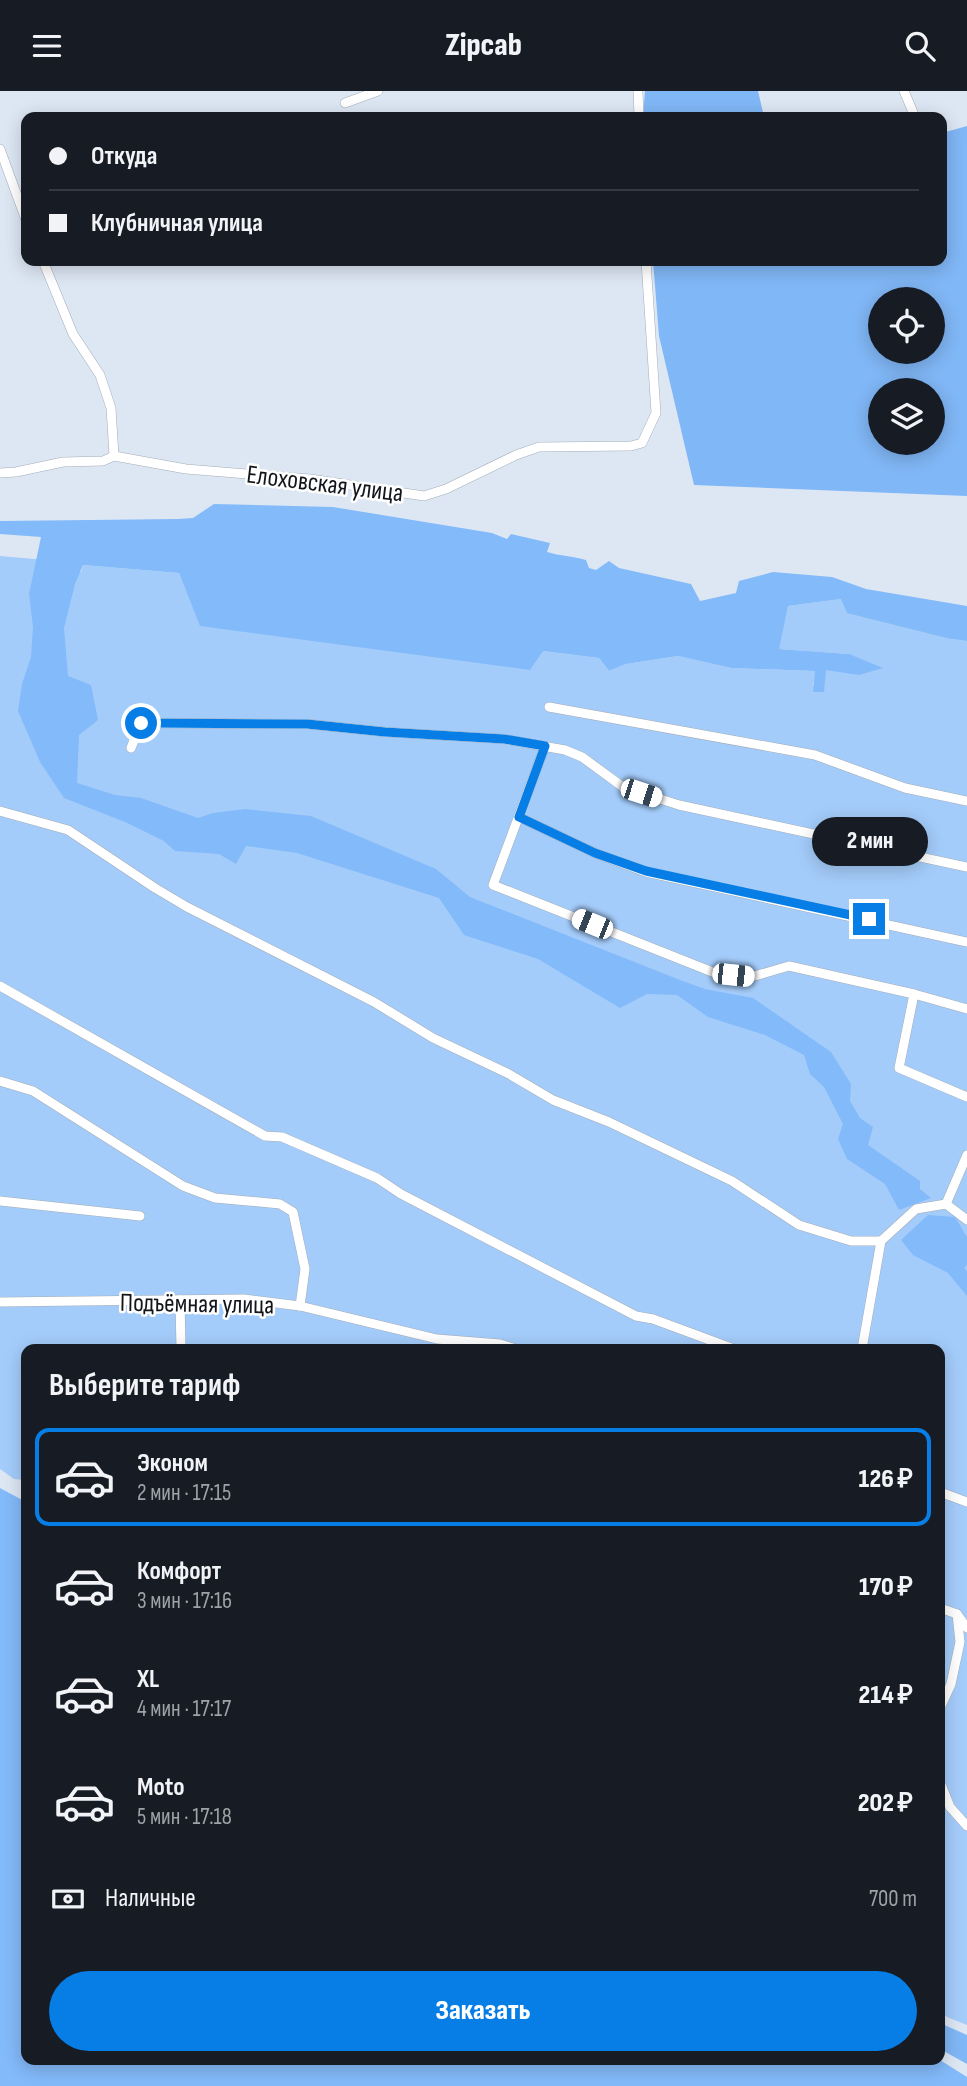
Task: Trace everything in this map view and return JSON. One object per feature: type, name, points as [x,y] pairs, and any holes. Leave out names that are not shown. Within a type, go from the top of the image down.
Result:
[{"type":"street","points":[[345,103],[378,91]]},
{"type":"street","points":[[638,91],[639,112]]},
{"type":"street","points":[[904,91],[913,112]]},
{"type":"street","points":[[0,149],[21,206]]},
{"type":"street","points":[[45,266],[73,334],[100,375],[111,408],[114,456]]},
{"type":"street","name":"Елоховская улица","points":[[0,473],[63,462],[103,461],[114,456],[186,469],[310,479],[424,496],[446,489],[516,455],[539,447],[631,446],[642,443],[656,413],[646,266]]},
{"type":"street","points":[[549,707],[815,755],[905,787],[967,801]]},
{"type":"street","points":[[131,748],[141,723],[307,724],[504,739],[565,750],[582,757],[623,787],[679,805],[967,867]]},
{"type":"street","points":[[545,746],[493,885],[715,973],[751,977],[789,966],[914,994],[967,1009]]},
{"type":"street","points":[[0,811],[68,830],[187,907],[374,1002],[433,1038],[509,1074],[553,1100],[609,1122],[732,1181],[799,1225],[851,1241],[881,1241]]},
{"type":"street","points":[[519,817],[595,853],[646,871],[967,942]]},
{"type":"street","points":[[0,986],[265,1136],[282,1137],[377,1178],[401,1194],[636,1316],[653,1319],[720,1344]]},
{"type":"street","points":[[914,994],[899,1068],[967,1097]]},
{"type":"street","points":[[0,1081],[33,1091],[183,1186],[215,1198],[280,1204],[293,1212],[304,1269],[299,1306]]},
{"type":"street","points":[[946,1204],[967,1155]]},
{"type":"street","points":[[0,1201],[140,1216]]},
{"type":"street","points":[[863,1344],[881,1241],[916,1209],[946,1204],[967,1220]]},
{"type":"street","name":"Подъёмная улица","points":[[0,1302],[244,1299],[299,1306],[437,1339],[500,1344]]},
{"type":"street","points":[[180,1300],[181,1344]]},
{"type":"street","points":[[945,1494],[967,1502]]},
{"type":"street","points":[[945,1610],[957,1614],[967,1628]]},
{"type":"street","points":[[945,1697],[951,1684],[960,1642],[957,1614]]},
{"type":"street","points":[[945,1794],[950,1807],[967,1826]]},
{"type":"shaded area","points":[[645,91],[758,91],[763,112],[643,112]]},
{"type":"shaded area","points":[[967,126],[967,496],[694,485],[659,336],[653,266],[947,266],[947,132]]},
{"type":"shaded area","points":[[214,504],[333,507],[492,533],[507,539],[511,534],[550,543],[547,552],[586,560],[589,568],[596,570],[609,561],[619,568],[691,584],[700,601],[736,593],[739,581],[773,572],[832,577],[866,589],[967,606],[967,641],[847,613],[841,599],[788,606],[779,649],[849,654],[883,668],[859,675],[826,670],[824,692],[813,692],[815,671],[731,668],[678,656],[626,664],[609,671],[599,658],[543,651],[530,670],[200,626],[179,573],[83,565],[75,584],[64,628],[68,676],[91,685],[98,720],[79,735],[77,783],[115,795],[141,798],[198,818],[245,809],[311,816],[436,869],[470,897],[705,989],[753,998],[831,1052],[851,1084],[850,1101],[860,1118],[873,1127],[868,1145],[920,1181],[920,1189],[931,1198],[899,1210],[885,1184],[847,1159],[838,1139],[843,1124],[824,1087],[810,1074],[804,1055],[765,1035],[708,1017],[677,995],[647,994],[620,1008],[538,959],[464,935],[439,898],[297,853],[246,846],[236,864],[219,854],[175,851],[164,841],[125,822],[64,798],[40,762],[18,711],[22,684],[31,657],[33,627],[29,594],[41,537],[0,534],[0,521],[193,518]]},
{"type":"shaded area","points":[[0,556],[46,560],[81,572],[83,565],[179,573],[195,612],[218,621],[599,658],[609,671],[626,664],[678,656],[731,668],[816,671],[813,686],[826,670],[849,654],[778,649],[788,606],[841,599],[951,639],[967,641],[967,2025],[945,2015],[945,1344],[21,1344],[21,1480],[14,1479],[0,1469]]},
{"type":"shaded area","points":[[928,1215],[955,1217],[967,1237],[967,1265],[964,1268],[967,1271],[967,1296],[948,1273],[913,1255],[901,1240]]},
{"type":"shaded area","points":[[0,1488],[21,1499],[21,2065],[945,2063],[967,2077],[967,2086],[0,2086]]},
{"type":"shaded area","points":[[945,2025],[967,2035],[967,2064],[945,2052]]},
{"type":"route","points":[[141,723],[307,724],[504,739],[545,746],[519,817],[545,831],[646,871],[869,919]]}]
